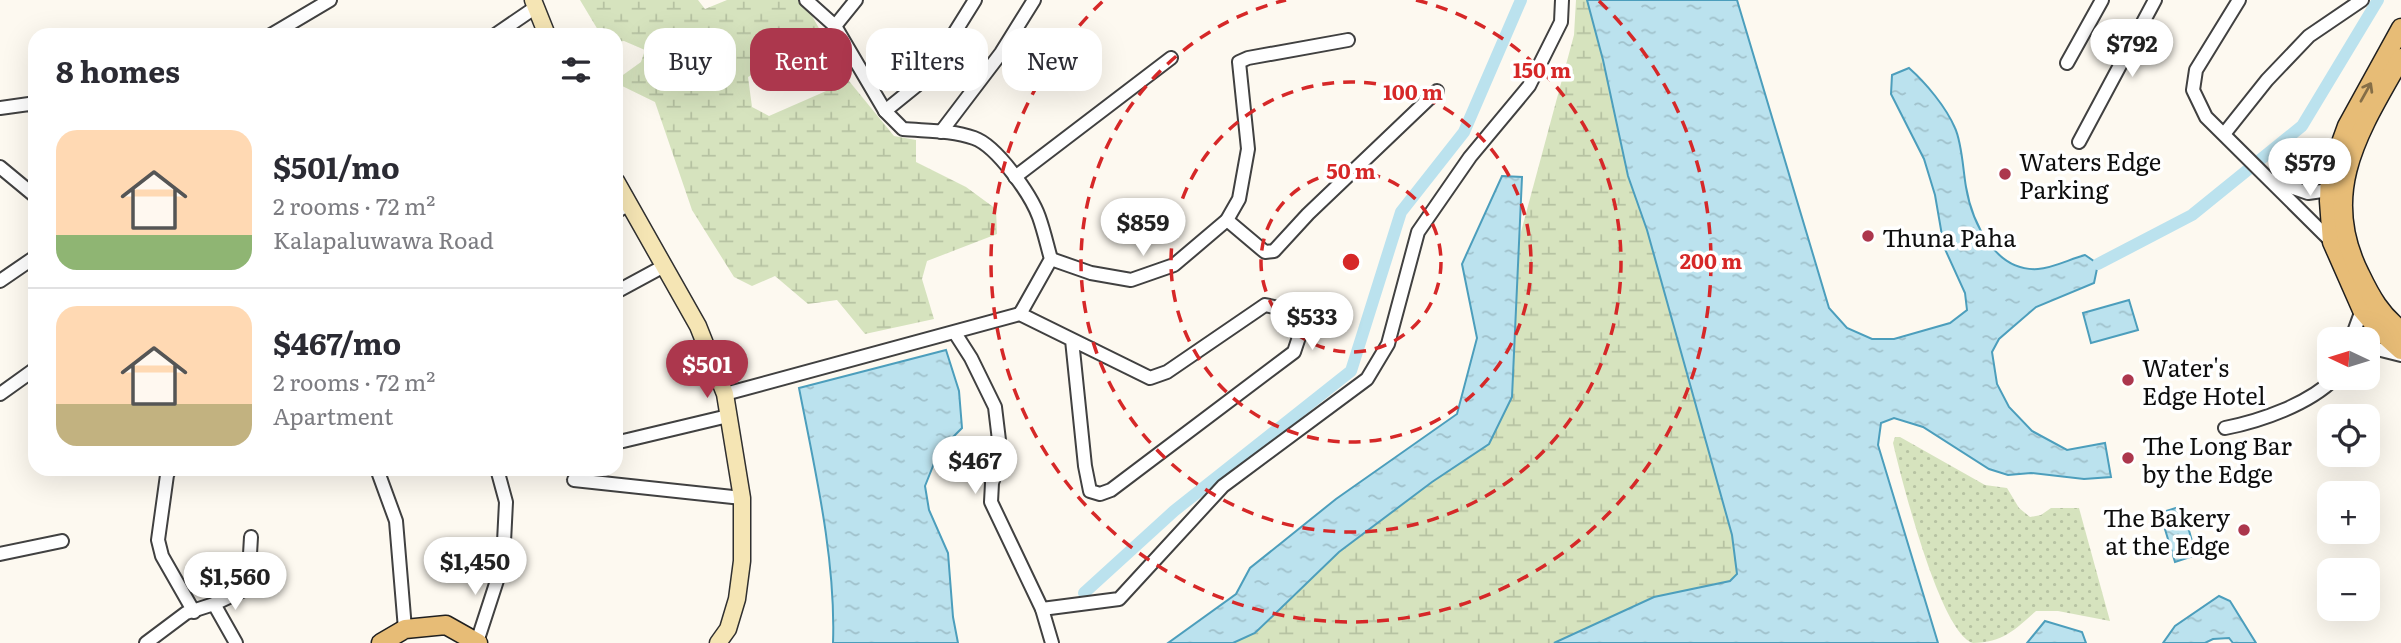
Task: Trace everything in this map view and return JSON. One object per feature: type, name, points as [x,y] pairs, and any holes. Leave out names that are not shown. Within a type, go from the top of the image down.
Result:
[{"type":"main road","points":[[2399,44],[2334,197],[2332,242],[2362,310],[2401,350]]},
{"type":"main road","points":[[2334,197],[2353,261],[2374,302],[2384,330]]},
{"type":"main road","points":[[381,643],[405,629],[446,625],[477,643]]},
{"type":"street","points":[[283,28],[330,0]]},
{"type":"street","points":[[806,0],[835,26],[885,111],[903,129],[975,138],[989,147],[1015,177],[1038,214],[1051,259],[1020,314]]},
{"type":"street","points":[[835,26],[856,0]]},
{"type":"street","points":[[885,111],[927,77],[975,0]]},
{"type":"street","points":[[941,132],[1001,53],[1034,0]]},
{"type":"street","points":[[1042,609],[1119,599],[1223,486],[1367,379],[1388,344],[1418,232],[1470,157],[1529,86],[1561,22],[1562,0]]},
{"type":"street","points":[[2067,63],[2102,0]]},
{"type":"street","points":[[2079,142],[2155,0]]},
{"type":"street","points":[[2239,0],[2196,70],[2193,90],[2206,117],[2332,242]]},
{"type":"street","points":[[2224,134],[2267,80],[2309,36],[2362,0]]},
{"type":"street","points":[[504,28],[535,4],[544,28]]},
{"type":"street","points":[[1051,259],[1091,273],[1131,280],[1174,265],[1227,220],[1239,199],[1248,149],[1239,62],[1248,58],[1348,40]]},
{"type":"street","points":[[1015,177],[1171,58]]},
{"type":"street","points":[[1227,220],[1265,252],[1274,251],[1308,214],[1437,91]]},
{"type":"street","points":[[0,108],[28,104]]},
{"type":"street","points":[[0,167],[28,190]]},
{"type":"street","points":[[2264,177],[2308,193],[2334,197]]},
{"type":"street","points":[[623,209],[664,266],[698,326],[725,394],[742,498],[742,561],[737,599],[728,629],[718,643]]},
{"type":"street","points":[[0,281],[28,262]]},
{"type":"street","points":[[623,288],[664,266]]},
{"type":"street","points":[[725,394],[1020,314],[1150,378],[1167,372],[1265,305],[1279,308],[1299,337],[1294,352],[1111,490],[1100,494],[1090,491],[1085,466],[1072,340]]},
{"type":"street","points":[[2356,327],[2362,310]]},
{"type":"street","points":[[954,333],[971,358],[995,407],[1001,457],[992,483],[991,502],[1042,609],[1052,643]]},
{"type":"street","points":[[2380,350],[2401,355]]},
{"type":"street","points":[[0,394],[28,374]]},
{"type":"street","points":[[2225,428],[2240,425],[2311,398],[2321,390]]},
{"type":"street","points":[[623,441],[729,416]]},
{"type":"street","points":[[167,476],[158,540],[162,556],[194,611]]},
{"type":"street","points":[[380,476],[396,521],[405,629]]},
{"type":"street","points":[[477,643],[503,562],[506,502],[499,476]]},
{"type":"street","points":[[574,480],[742,498]]},
{"type":"street","points":[[146,643],[186,612],[214,604],[248,588],[251,537]]},
{"type":"street","points":[[0,554],[62,541]]},
{"type":"street","points":[[214,604],[236,643]]},
{"type":"green space","points":[[580,0],[698,0],[705,9],[727,0],[803,0],[819,28],[750,28],[748,77],[752,107],[769,116],[826,91],[852,91],[852,85],[894,136],[916,140],[916,162],[966,187],[996,209],[997,234],[927,261],[922,279],[934,319],[865,334],[837,300],[808,304],[775,276],[752,286],[734,277],[692,210],[655,102],[623,86],[623,75],[641,62],[644,53],[644,91],[736,91],[736,28],[644,28],[644,50],[623,41],[623,28],[597,28]]},
{"type":"green space","points":[[1576,0],[1587,0],[1628,176],[1647,230],[1732,535],[1737,574],[1730,581],[1654,597],[1554,643],[1233,643],[1256,633],[1339,552],[1432,482],[1489,444],[1512,397],[1518,243],[1574,35]]},
{"type":"green space","points":[[1895,437],[1900,437],[1985,485],[2007,488],[2019,508],[2030,517],[2041,515],[2051,508],[2079,508],[2110,621],[2058,611],[2036,611],[2009,633],[1993,640],[1973,643],[1960,633],[1935,584],[1913,519],[1893,443]]},
{"type":"water","points":[[1587,0],[1737,0],[1829,308],[1847,328],[1872,339],[1894,339],[1950,323],[1967,310],[1965,293],[1944,247],[1935,195],[1924,159],[1891,94],[1892,75],[1909,68],[1935,96],[1955,128],[1969,201],[1980,229],[1998,254],[2023,268],[2044,268],[2085,255],[2098,264],[2094,283],[2036,307],[1999,339],[1992,352],[1997,384],[2009,407],[2032,431],[2067,450],[2105,443],[2111,477],[2084,479],[2031,473],[2008,475],[1989,469],[1923,427],[1894,418],[1881,423],[1878,445],[1938,643],[1554,643],[1654,597],[1730,581],[1737,574],[1732,535],[1647,230],[1628,176]]},
{"type":"water","points":[[1502,176],[1522,177],[1512,397],[1489,444],[1432,482],[1339,552],[1255,633],[1233,643],[1168,643],[1236,594],[1250,568],[1336,499],[1457,414],[1477,338],[1462,264]]},
{"type":"water","points":[[2129,300],[2138,330],[2091,343],[2083,313]]},
{"type":"water","points":[[946,350],[959,391],[962,428],[939,451],[925,486],[929,510],[948,553],[958,643],[833,643],[828,547],[799,388]]},
{"type":"water","points":[[2182,506],[2196,555],[2175,562],[2160,513]]},
{"type":"water","points":[[2219,596],[2230,601],[2256,643],[2233,643],[2229,638],[2213,639],[2205,643],[2163,643],[2175,626]]},
{"type":"water","points":[[2045,621],[2082,632],[2086,643],[2027,643]]},
{"type":"waterway","points":[[1084,593],[1174,511],[1351,371],[1401,212],[1464,132],[1521,0]]},
{"type":"waterway","points":[[2098,264],[2192,215],[2302,126],[2378,0]]},
{"type":"place","name":"Waters Edge Parking","points":[[2005,174]]},
{"type":"place","name":"Thuna Paha","points":[[1868,236]]},
{"type":"place","name":"Water's Edge Hotel","points":[[2128,380]]},
{"type":"place","name":"The Long Bar by the Edge","points":[[2128,458]]},
{"type":"place","name":"The Bakery at the Edge","points":[[2244,530]]}]
